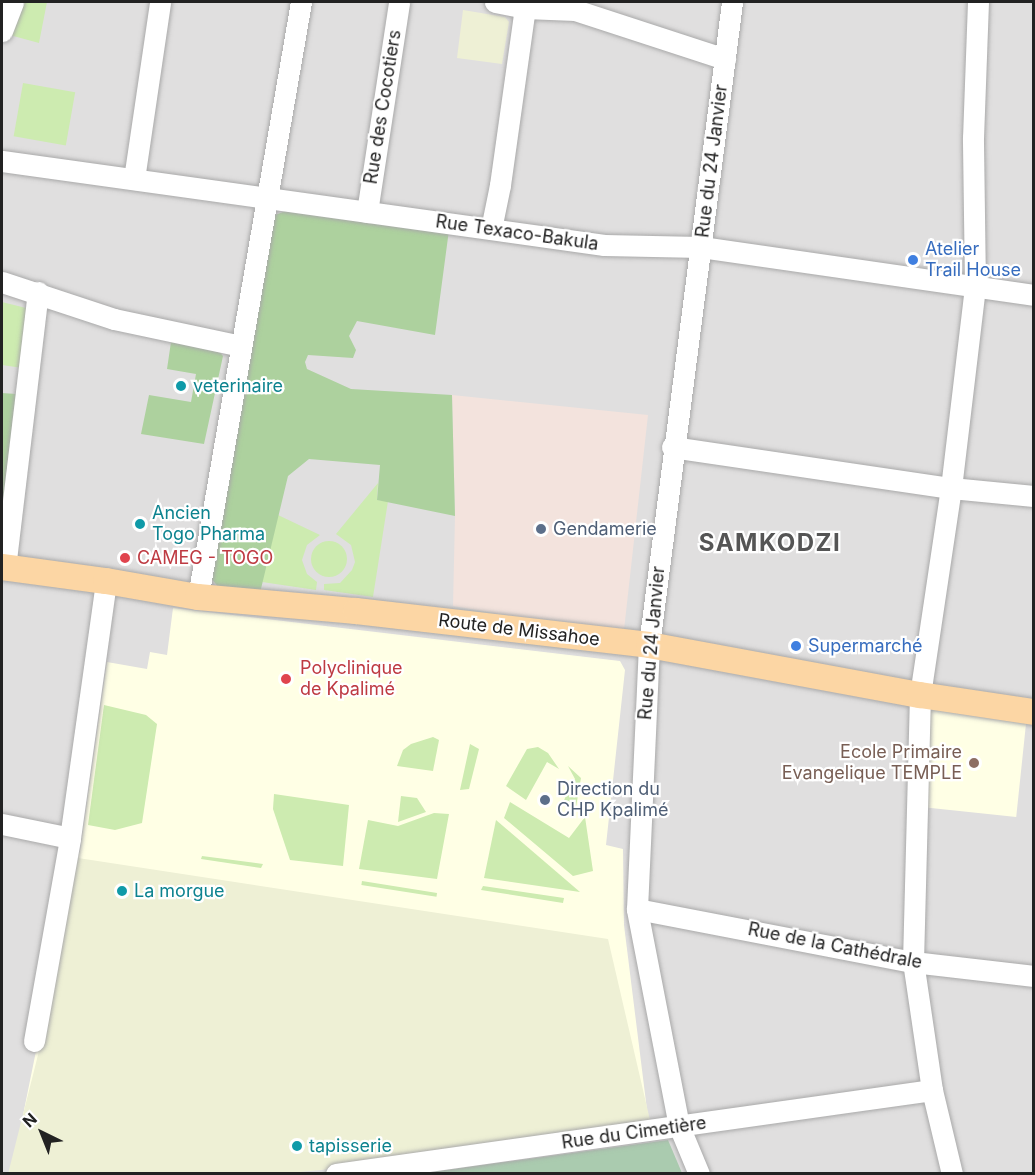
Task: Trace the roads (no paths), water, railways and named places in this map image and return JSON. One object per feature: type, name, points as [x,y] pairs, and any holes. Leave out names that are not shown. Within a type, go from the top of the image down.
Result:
[{"type":"main road","name":"Route de Missahoe","points":[[3,567],[106,581],[198,597],[356,610],[649,645],[920,695],[1034,712]]},
{"type":"street","points":[[4,38],[13,2]]},
{"type":"street","points":[[134,179],[160,2]]},
{"type":"street","points":[[198,597],[301,2]]},
{"type":"street","name":"Rue des Cocotiers","points":[[367,212],[399,2]]},
{"type":"street","points":[[495,2],[525,8],[575,10],[725,59]]},
{"type":"street","name":"Rue du 24 Janvier","points":[[699,1173],[679,1126],[637,909],[649,645],[672,447],[701,247],[732,2]]},
{"type":"street","points":[[952,1173],[932,1090],[913,962],[920,695],[951,488],[975,286],[973,138],[978,2]]},
{"type":"street","points":[[491,229],[501,185],[525,8]]},
{"type":"street","name":"Rue Texaco-Bakula","points":[[2,161],[604,245],[701,247],[1034,295]]},
{"type":"street","points":[[2,282],[114,319],[241,346]]},
{"type":"street","points":[[3,567],[38,292]]},
{"type":"street","points":[[672,447],[951,488],[1034,496]]},
{"type":"street","points":[[34,1041],[70,838],[106,581]]},
{"type":"street","points":[[2,824],[70,838]]},
{"type":"street","name":"Rue de la Cathédrale","points":[[637,909],[913,962],[1034,976]]},
{"type":"street","name":"Rue du Cimetière","points":[[336,1173],[932,1090]]},
{"type":"place","name":"Atelier Trail House","points":[[913,260]]},
{"type":"place","name":"veterinaire","points":[[181,386]]},
{"type":"place","name":"Ancien Togo Pharma","points":[[140,524]]},
{"type":"place","name":"Gendamerie","points":[[541,529]]},
{"type":"place","name":"CAMEG - TOGO","points":[[125,558]]},
{"type":"place","name":"Supermarché","points":[[796,646]]},
{"type":"place","name":"Polyclinique de Kpalimé","points":[[286,679]]},
{"type":"place","name":"Ecole Primaire Evangelique TEMPLE","points":[[974,763]]},
{"type":"place","name":"Direction du CHP Kpalimé","points":[[545,800]]},
{"type":"place","name":"La morgue","points":[[122,891]]},
{"type":"place","name":"tapisserie","points":[[297,1146]]},
{"type":"district","name":"SAMKODZI","points":[[770,543]]}]
